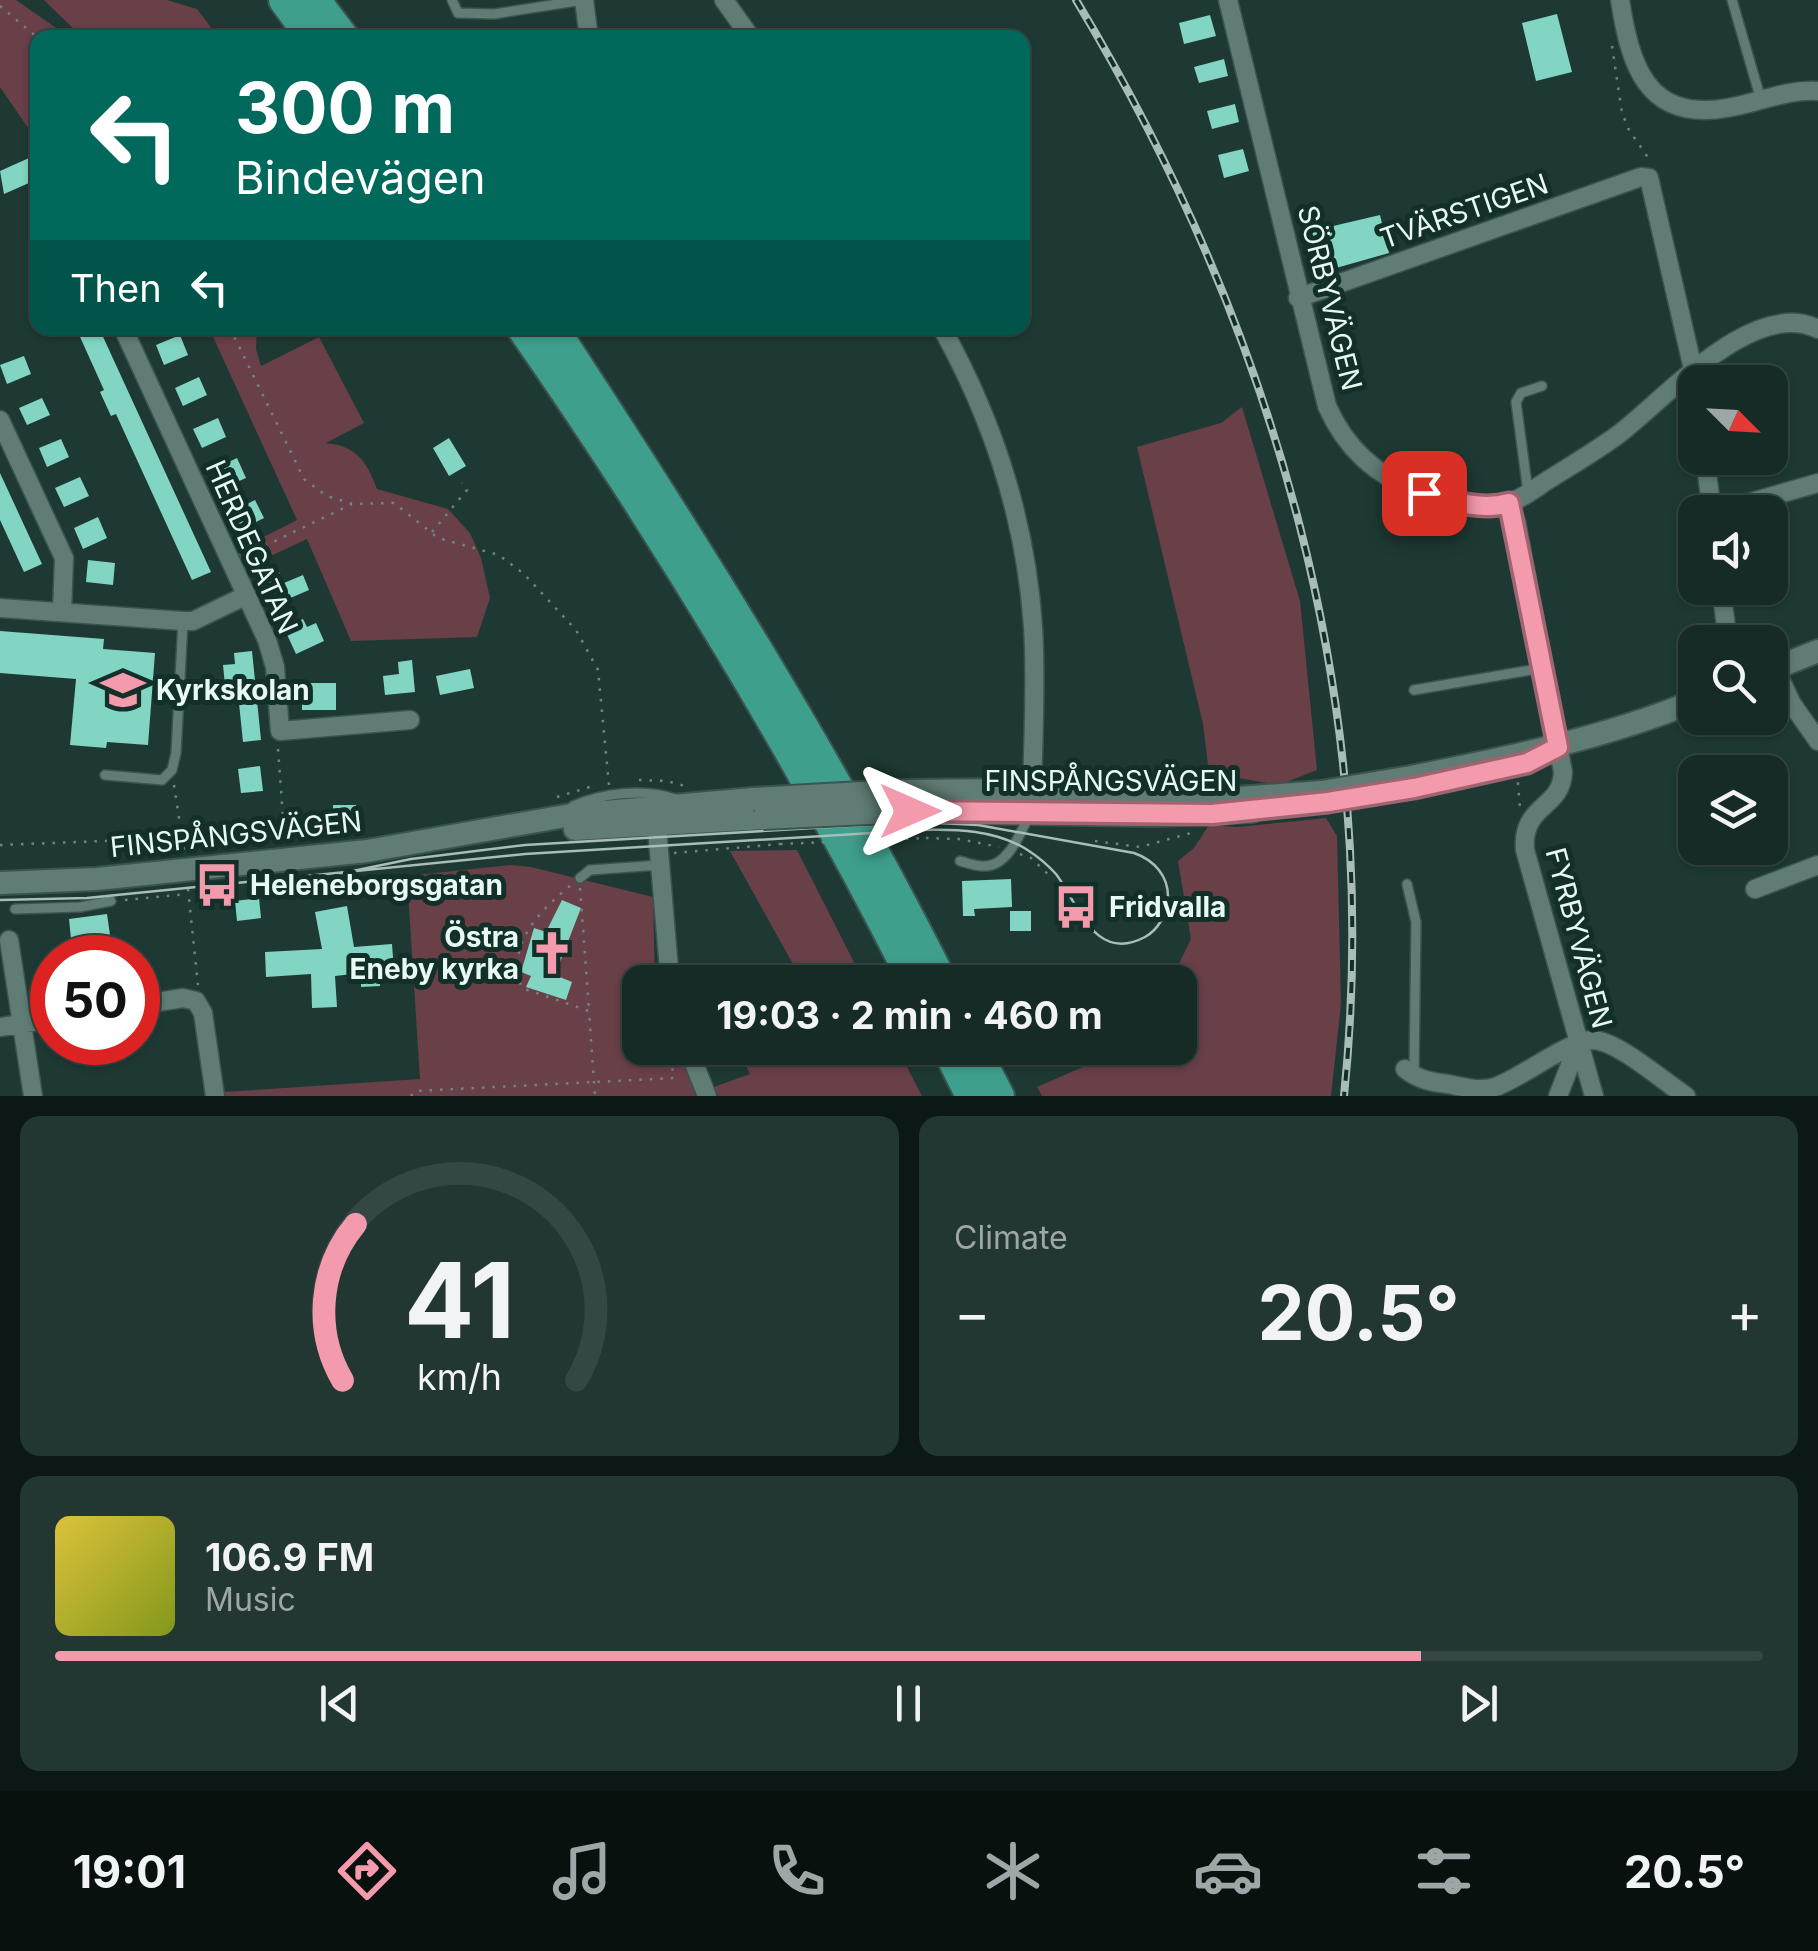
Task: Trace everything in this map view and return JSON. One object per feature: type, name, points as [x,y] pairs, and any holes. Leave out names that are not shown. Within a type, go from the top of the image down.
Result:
[{"type":"highway","points":[[284,0],[306,30]]},
{"type":"highway","points":[[316,0],[338,30]]},
{"type":"highway","points":[[527,335],[678,566],[781,740],[905,965]]},
{"type":"highway","points":[[558,335],[689,537],[800,722],[933,965]]},
{"type":"highway","points":[[956,1065],[971,1096]]},
{"type":"highway","points":[[983,1065],[999,1096]]},
{"type":"main road","points":[[1788,663],[1818,651]]},
{"type":"main road","name":"FINSPÅNGSVÄGEN","points":[[0,883],[186,871],[367,852],[552,819],[904,801],[1325,797],[1413,782],[1523,752],[1558,747],[1678,707]]},
{"type":"main road","name":"FINSPÅNGSVÄGEN","points":[[477,834],[656,814],[687,804],[758,808]]},
{"type":"street","points":[[583,0],[587,30]]},
{"type":"street","points":[[724,0],[745,30]]},
{"type":"street","name":"SÖRBYVÄGEN","points":[[1228,0],[1292,256],[1298,298],[1327,406],[1344,440],[1391,478],[1424,493],[1466,504],[1509,503]]},
{"type":"street","points":[[1620,0],[1631,58],[1656,94],[1674,104],[1700,111],[1818,91]]},
{"type":"street","name":"TVÄRSTIGEN","points":[[1298,298],[1640,177],[1649,178]]},
{"type":"street","points":[[1649,178],[1692,365]]},
{"type":"street","points":[[1709,365],[1741,338],[1760,328],[1794,322],[1818,329]]},
{"type":"street","name":"HERDEGATAN","points":[[126,335],[266,640],[275,667],[280,731]]},
{"type":"street","points":[[945,335],[984,419],[1012,494],[1020,530],[1033,630],[1032,801]]},
{"type":"street","points":[[1509,503],[1617,435],[1678,390]]},
{"type":"street","points":[[0,420],[64,558],[62,612]]},
{"type":"street","points":[[1775,495],[1818,483]]},
{"type":"street","name":"FYRBYVÄGEN","points":[[1509,503],[1562,772],[1560,787],[1525,829],[1525,850],[1594,1096]]},
{"type":"street","points":[[0,608],[183,621],[244,596]]},
{"type":"street","points":[[1788,697],[1818,741]]},
{"type":"street","points":[[280,731],[410,720]]},
{"type":"street","points":[[656,814],[668,965]]},
{"type":"street","points":[[1755,889],[1818,866]]},
{"type":"street","points":[[9,940],[33,1096]]},
{"type":"street","points":[[160,1002],[183,998],[196,1001],[203,1014],[215,1096]]},
{"type":"street","points":[[0,1027],[30,1023]]},
{"type":"street","points":[[1410,1072],[1420,1080],[1481,1090],[1494,1088],[1579,1042],[1596,1040],[1613,1046],[1686,1096]]},
{"type":"street","points":[[1558,1096],[1579,1042]]},
{"type":"street","points":[[695,1065],[708,1096]]},
{"type":"lane","points":[[452,0],[458,13],[494,14],[583,0]]},
{"type":"lane","points":[[1732,0],[1762,100]]},
{"type":"lane","points":[[1528,492],[1516,402],[1521,393],[1542,386]]},
{"type":"lane","points":[[105,775],[162,780],[172,770],[183,621]]},
{"type":"lane","points":[[1414,690],[1543,668]]},
{"type":"lane","points":[[552,819],[578,804],[610,796],[658,793],[687,804]]},
{"type":"lane","points":[[960,861],[986,866],[998,862],[1010,850],[1032,801]]},
{"type":"lane","points":[[580,878],[590,870],[659,860]]},
{"type":"lane","points":[[40,908],[43,881]]},
{"type":"lane","points":[[1407,884],[1416,936],[1410,1072]]},
{"type":"lane","points":[[15,909],[111,902]]},
{"type":"path","points":[[0,6],[30,31]]},
{"type":"path","points":[[1610,38],[1622,113],[1649,158],[1649,178]]},
{"type":"path","points":[[233,335],[304,479],[327,496],[353,504],[394,503],[448,542],[509,561],[576,630],[598,670],[610,796]]},
{"type":"path","points":[[432,533],[468,490],[462,483]]},
{"type":"path","points":[[230,563],[353,504]]},
{"type":"path","points":[[279,826],[283,817],[280,731]]},
{"type":"path","points":[[0,845],[182,838],[172,770]]},
{"type":"path","points":[[1517,772],[1520,815],[1525,829]]},
{"type":"path","points":[[1095,840],[1140,847],[1195,831]]},
{"type":"path","points":[[659,860],[780,844],[959,838],[1031,858],[1051,876]]},
{"type":"path","points":[[580,878],[529,926],[517,967],[522,988],[589,1011]]},
{"type":"path","points":[[580,878],[595,1096]]},
{"type":"path","points":[[111,902],[188,894],[199,978],[196,1001]]},
{"type":"path","points":[[411,1096],[415,1092],[674,1078],[672,1065]]},
{"type":"shaded area","points":[[0,0],[16,0],[59,30],[30,30],[30,131],[0,87]]},
{"type":"shaded area","points":[[44,0],[167,0],[197,9],[213,30],[75,30]]},
{"type":"shaded area","points":[[212,335],[257,335],[261,366],[319,337],[364,423],[326,443],[346,448],[359,457],[377,489],[448,509],[470,533],[481,558],[490,598],[477,637],[351,641],[307,539],[243,569],[236,551],[297,520]]},
{"type":"shaded area","points":[[1242,407],[1300,601],[1317,770],[1279,785],[1209,773],[1203,724],[1137,447],[1221,423]]},
{"type":"shaded area","points":[[1326,818],[1337,836],[1341,1004],[1331,1096],[1042,1096],[1037,1087],[1087,1065],[1197,1065],[1197,965],[1178,965],[1191,939],[1178,861],[1194,848],[1209,825],[1238,827]]},
{"type":"shaded area","points":[[797,850],[855,965],[794,965],[730,851]]},
{"type":"shaded area","points":[[511,865],[653,897],[655,965],[622,965],[622,1065],[684,1065],[696,1096],[224,1096],[224,1092],[420,1079],[407,876]]},
{"type":"shaded area","points":[[746,1065],[906,1065],[922,1096],[718,1096],[714,1087],[750,1074]]},
{"type":"building","points":[[1557,14],[1572,72],[1536,81],[1522,23]]},
{"type":"building","points":[[1210,15],[1216,36],[1184,44],[1179,23]]},
{"type":"building","points":[[1224,59],[1228,76],[1199,83],[1194,67]]},
{"type":"building","points":[[1235,104],[1239,122],[1212,129],[1207,111]]},
{"type":"building","points":[[1243,149],[1249,171],[1224,178],[1218,155]]},
{"type":"building","points":[[30,158],[30,183],[4,194],[0,171]]},
{"type":"building","points":[[1380,215],[1389,253],[1322,272],[1312,231]]},
{"type":"building","points":[[79,335],[102,335],[211,572],[192,580],[116,414],[111,416],[100,392],[104,390]]},
{"type":"building","points":[[180,335],[188,355],[164,365],[156,345]]},
{"type":"building","points":[[24,356],[31,374],[7,384],[0,365]]},
{"type":"building","points":[[199,377],[207,395],[183,406],[175,388]]},
{"type":"building","points":[[42,398],[50,415],[27,425],[19,408]]},
{"type":"building","points":[[218,418],[226,437],[202,448],[193,429]]},
{"type":"building","points":[[449,438],[466,466],[449,476],[433,448]]},
{"type":"building","points":[[61,439],[69,457],[47,467],[39,448]]},
{"type":"building","points":[[237,458],[246,478],[221,489],[212,470]]},
{"type":"building","points":[[0,473],[42,564],[24,572],[0,520]]},
{"type":"building","points":[[80,477],[89,496],[64,507],[55,488]]},
{"type":"building","points":[[255,500],[264,518],[240,530],[231,512]]},
{"type":"building","points":[[98,517],[107,538],[83,549],[74,528]]},
{"type":"building","points":[[88,560],[115,563],[113,585],[86,582]]},
{"type":"building","points":[[279,572],[284,583],[303,575],[309,590],[274,605],[263,579]]},
{"type":"building","points":[[303,619],[307,627],[316,623],[324,641],[296,654],[284,628]]},
{"type":"building","name":"Kyrkskolan","points":[[0,631],[104,639],[103,649],[155,653],[148,745],[70,745],[76,679],[0,673]]},
{"type":"building","points":[[252,651],[261,740],[243,742],[237,684],[225,685],[223,665],[235,664],[234,653]]},
{"type":"building","points":[[412,660],[415,692],[385,695],[383,676],[399,674],[398,662]]},
{"type":"building","points":[[470,669],[474,688],[440,695],[436,676]]},
{"type":"building","points":[[302,683],[336,683],[336,710],[302,710]]},
{"type":"building","points":[[260,766],[263,791],[241,793],[238,769]]},
{"type":"building","points":[[333,805],[356,805],[356,825],[333,825]]},
{"type":"building","points":[[1011,879],[1012,907],[974,909],[975,916],[963,916],[962,881]]},
{"type":"building","points":[[259,898],[261,918],[237,921],[235,901]]},
{"type":"building","name":"Östra Eneby kyrka","points":[[562,900],[581,908],[555,975],[572,982],[566,1000],[526,987],[531,976],[521,972],[534,928],[546,932]]},
{"type":"building","points":[[347,906],[354,947],[392,944],[394,971],[380,972],[380,986],[361,987],[361,973],[335,976],[337,1007],[312,1008],[311,974],[266,977],[265,952],[322,949],[315,912]]},
{"type":"building","points":[[1010,911],[1031,911],[1031,931],[1010,931]]},
{"type":"building","points":[[107,914],[110,935],[71,935],[69,919]]},
{"type":"tram line","points":[[0,900],[87,898],[525,854],[935,830],[988,834],[1026,849],[1056,874],[1080,914],[1100,937],[1113,943],[1127,943],[1150,934],[1161,921],[1168,899],[1159,870],[1134,853],[978,825],[917,822],[525,845],[411,859],[338,874]]},
{"type":"railway","points":[[1076,0],[1147,127],[1208,257],[1259,390],[1300,527],[1330,666],[1347,808],[1352,951],[1344,1096]]},
{"type":"place","name":"Kyrkskolan","points":[[123,690]]},
{"type":"place","name":"Heleneborgsgatan","points":[[217,885]]},
{"type":"place","name":"Fridvalla","points":[[1076,907]]},
{"type":"place","name":"Östra Eneby kyrka","points":[[552,953]]},
{"type":"route","points":[[910,811],[1212,814],[1414,788],[1527,763],[1558,747],[1516,522],[1509,503],[1466,504],[1424,493]]}]
